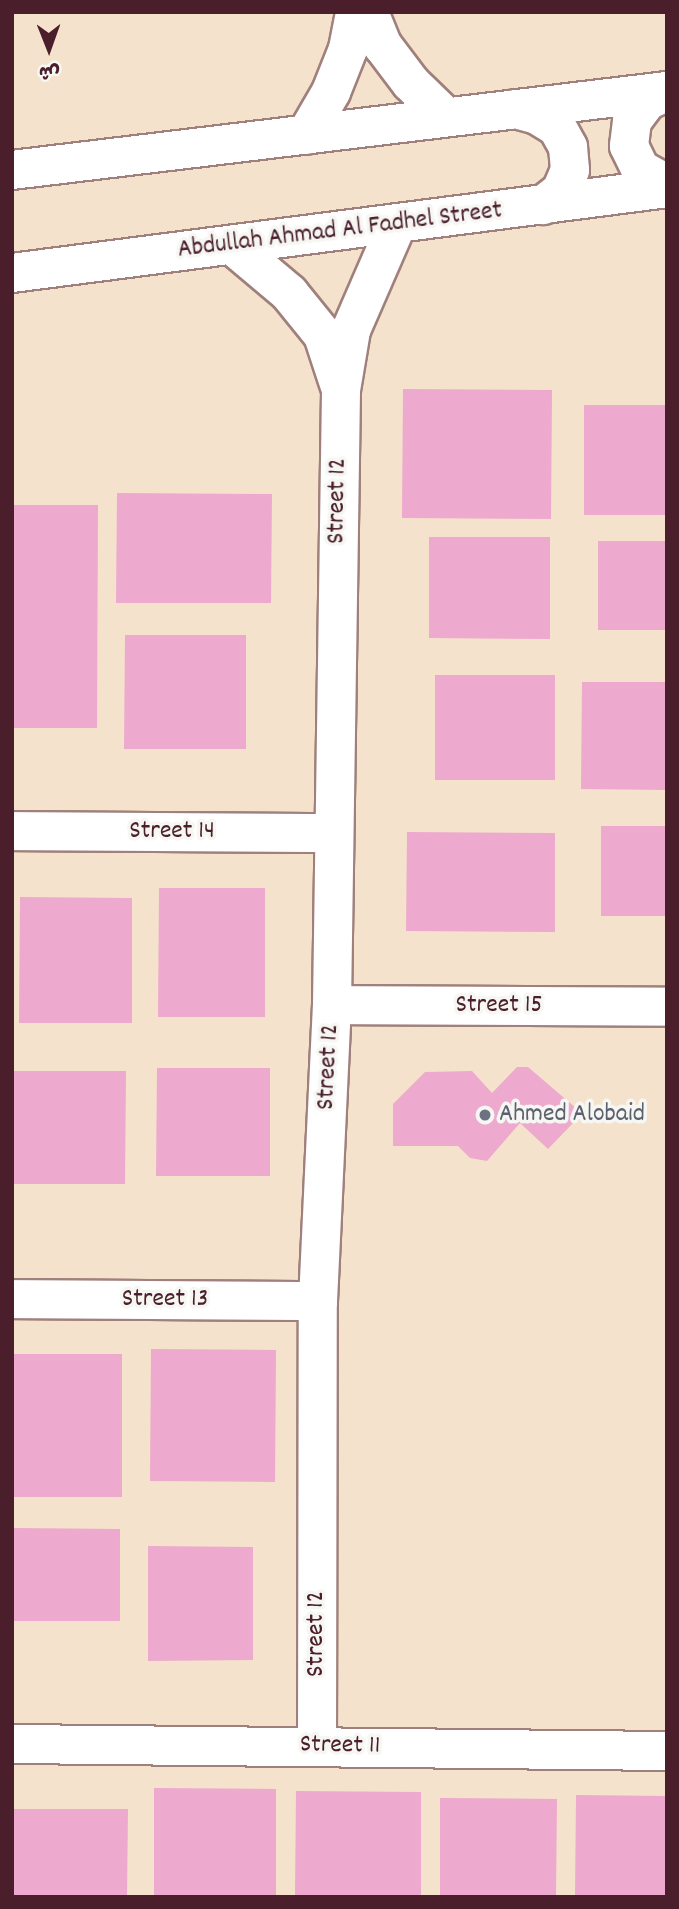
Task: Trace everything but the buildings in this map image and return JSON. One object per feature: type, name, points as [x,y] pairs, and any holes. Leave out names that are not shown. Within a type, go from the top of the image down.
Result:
[{"type":"street","points":[[306,135],[331,92],[348,49],[355,12]]},
{"type":"street","points":[[369,12],[383,46],[404,74],[446,117]]},
{"type":"street","points":[[12,170],[667,92]]},
{"type":"street","points":[[667,92],[646,100],[632,121],[629,146],[639,169],[667,186]]},
{"type":"street","points":[[515,109],[557,127],[568,147],[570,170],[561,191],[543,205]]},
{"type":"street","name":"Abdullah Ahmad Al Fadhel Street","points":[[12,274],[543,205],[667,186]]},
{"type":"street","name":"Street 12","points":[[317,1745],[318,1301],[332,1005],[331,834],[341,390],[351,330],[397,224]]},
{"type":"street","name":"Street 12","points":[[232,245],[289,293],[323,335],[341,390]]},
{"type":"street","name":"Street 14","points":[[12,831],[331,834]]},
{"type":"street","name":"Street 15","points":[[332,1005],[667,1007]]},
{"type":"street","name":"Street 13","points":[[12,1299],[318,1301]]},
{"type":"street","name":"Street 11","points":[[12,1744],[317,1745],[667,1751]]},
{"type":"place","name":"Ahmed Alobaid","points":[[485,1115]]}]
